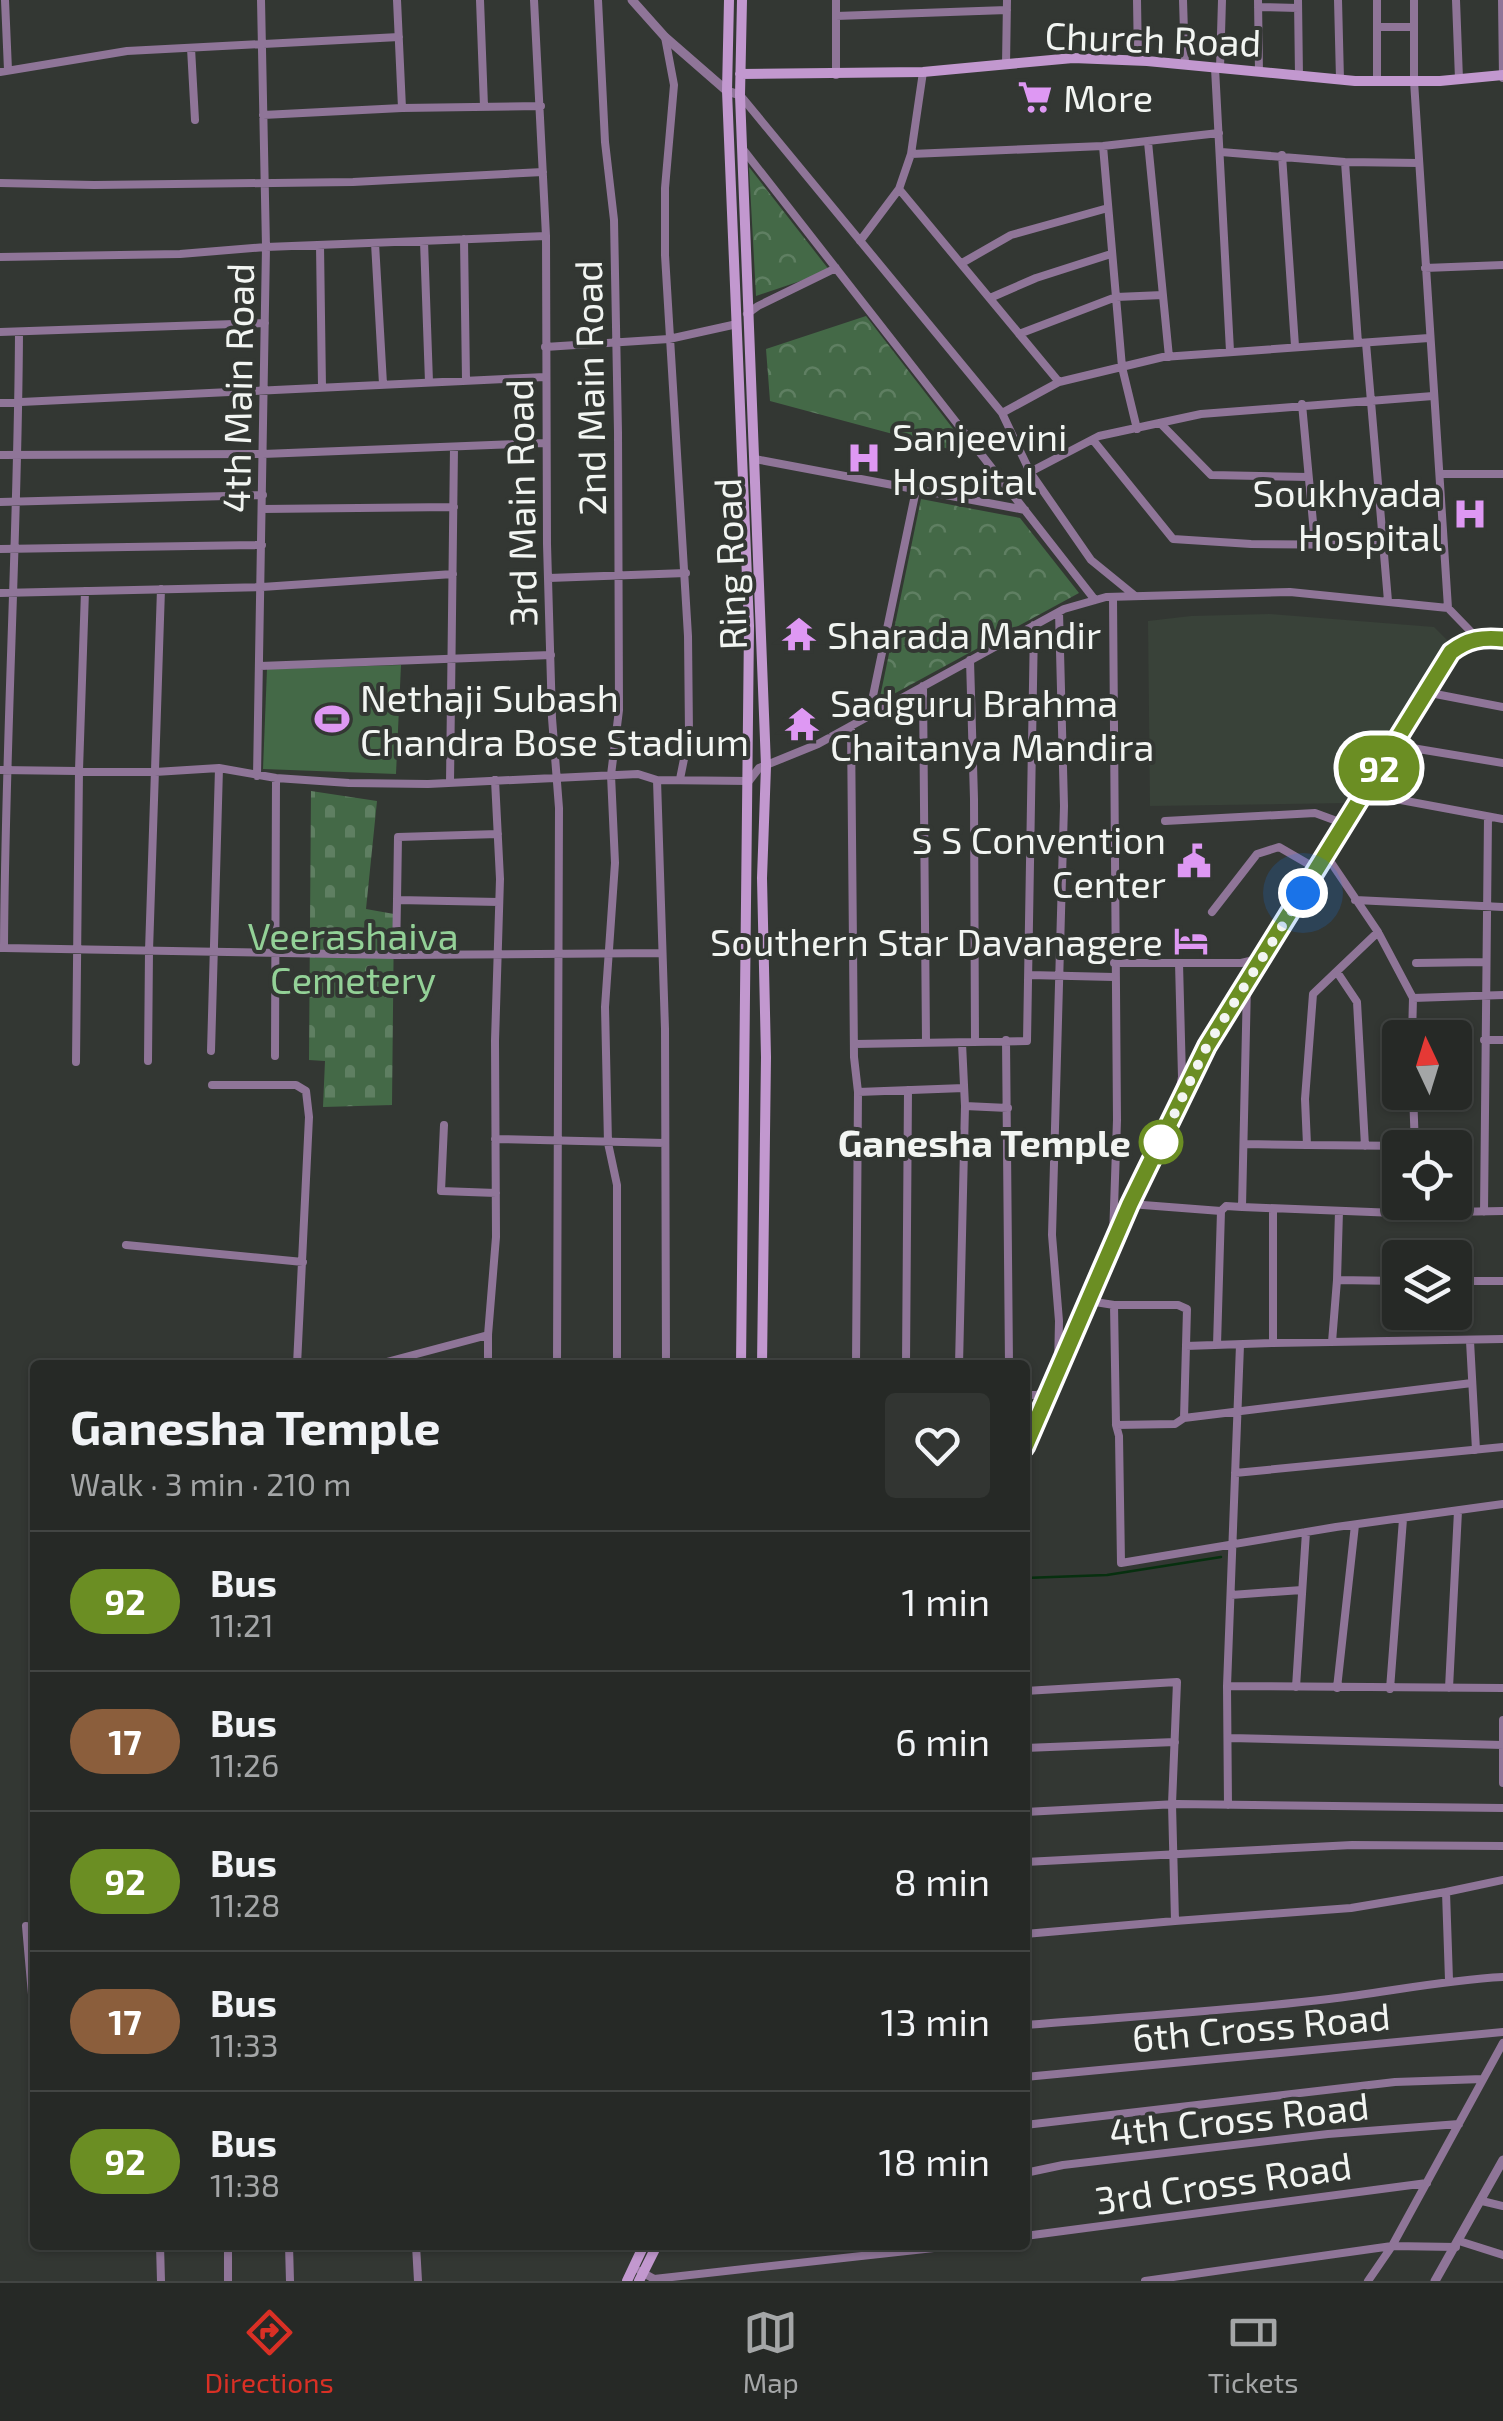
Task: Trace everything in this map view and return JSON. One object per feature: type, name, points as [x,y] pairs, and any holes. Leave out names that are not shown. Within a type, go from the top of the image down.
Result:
[{"type":"main road","name":"Ring Road","points":[[729,0],[736,325],[749,626],[741,1360]]},
{"type":"main road","name":"Ring Road","points":[[742,0],[740,74],[733,93],[742,148],[766,766],[762,878],[766,1057],[762,1360]]},
{"type":"main road","name":"Church Road","points":[[740,74],[923,72],[1073,58],[1340,79],[1414,81],[1503,76]]},
{"type":"main road","points":[[1030,1436],[1130,1204],[1207,1046],[1451,652],[1478,638],[1503,639]]},
{"type":"main road","points":[[627,2281],[638,2274],[654,2250]]},
{"type":"street","points":[[5,0],[4,71],[127,51],[398,38]]},
{"type":"street","name":"4th Main Road","points":[[257,776],[266,248],[261,0]]},
{"type":"street","points":[[397,0],[402,108]]},
{"type":"street","points":[[480,0],[484,106]]},
{"type":"street","name":"3rd Main Road","points":[[534,0],[546,236],[544,377],[559,808],[557,1360]]},
{"type":"street","name":"2nd Main Road","points":[[598,0],[605,142],[614,220],[617,342],[619,710],[611,775],[615,863],[605,1007],[608,1143],[617,1185],[617,1360]]},
{"type":"street","points":[[632,0],[665,37],[733,93],[860,241],[1002,413],[1030,472],[1091,560],[1136,597]]},
{"type":"street","points":[[836,0],[836,75]]},
{"type":"street","points":[[1138,0],[1138,61]]},
{"type":"street","points":[[1183,0],[1185,65]]},
{"type":"street","points":[[1222,0],[1217,68],[1230,351]]},
{"type":"street","points":[[1338,0],[1340,79]]},
{"type":"street","points":[[1376,0],[1376,80]]},
{"type":"street","points":[[1414,0],[1414,81],[1448,608]]},
{"type":"street","points":[[1456,0],[1459,79]]},
{"type":"street","points":[[1502,0],[1503,76]]},
{"type":"street","points":[[1258,72],[1258,3],[1298,4],[1299,76]]},
{"type":"street","points":[[836,16],[1006,5],[1006,65]]},
{"type":"street","points":[[1376,27],[1414,27]]},
{"type":"street","points":[[665,37],[674,85],[664,188],[668,340],[686,573],[689,734],[680,779]]},
{"type":"street","points":[[191,48],[195,120]]},
{"type":"street","points":[[860,241],[894,201],[899,189],[911,154],[923,72]]},
{"type":"street","points":[[263,115],[541,106]]},
{"type":"street","points":[[911,154],[1102,146],[1219,133]]},
{"type":"street","points":[[1148,142],[1169,357]]},
{"type":"street","points":[[1102,146],[1122,367],[1137,429]]},
{"type":"street","points":[[742,148],[1095,600]]},
{"type":"street","points":[[1221,152],[1345,162],[1419,163]]},
{"type":"street","points":[[1282,155],[1295,346]]},
{"type":"street","points":[[1345,162],[1388,601]]},
{"type":"street","points":[[0,183],[265,183],[543,172]]},
{"type":"street","points":[[899,189],[1059,382]]},
{"type":"street","points":[[962,263],[1011,235],[1108,208]]},
{"type":"street","points":[[0,257],[180,254],[546,236]]},
{"type":"street","points":[[464,240],[466,380]]},
{"type":"street","points":[[424,241],[430,382]]},
{"type":"street","points":[[376,243],[383,384]]},
{"type":"street","points":[[320,245],[322,386]]},
{"type":"street","points":[[990,298],[1036,278],[1112,254]]},
{"type":"street","points":[[1425,268],[1503,265]]},
{"type":"street","points":[[545,347],[668,340],[736,325],[750,312],[836,268]]},
{"type":"street","points":[[1019,334],[1116,297],[1163,296]]},
{"type":"street","points":[[0,332],[265,323]]},
{"type":"street","points":[[19,333],[16,549],[3,770],[2,948],[396,955],[661,953]]},
{"type":"street","points":[[1002,413],[1059,382],[1169,357],[1429,338]]},
{"type":"street","points":[[0,403],[544,377]]},
{"type":"street","points":[[1030,472],[1093,440],[1200,414],[1433,396]]},
{"type":"street","points":[[1302,404],[1315,544]]},
{"type":"street","points":[[1161,424],[1210,475],[1308,478]]},
{"type":"street","points":[[1093,440],[1173,539],[1384,545]]},
{"type":"street","points":[[0,454],[264,454],[546,444]]},
{"type":"street","points":[[450,783],[454,447]]},
{"type":"street","points":[[755,459],[1025,510]]},
{"type":"street","points":[[1440,474],[1503,474]]},
{"type":"street","points":[[869,716],[916,490]]},
{"type":"street","points":[[0,502],[263,495]]},
{"type":"street","points":[[262,509],[454,507]]},
{"type":"street","points":[[0,549],[262,545]]},
{"type":"street","points":[[549,578],[686,573]]},
{"type":"street","points":[[0,593],[262,586],[453,574]]},
{"type":"street","points":[[148,1061],[148,951],[162,589]]},
{"type":"street","points":[[76,1062],[79,770],[86,591]]},
{"type":"street","points":[[3,770],[155,772],[219,768],[257,776],[348,783],[450,783],[638,774],[657,780],[749,781],[759,768],[818,744],[1059,612],[1113,596],[1290,592],[1388,601],[1448,608],[1478,638]]},
{"type":"street","points":[[1113,596],[1116,1120],[1113,1246]]},
{"type":"street","points":[[1030,1396],[1038,1395],[1058,1376],[1059,1321],[1052,1234],[1064,806],[1059,612]]},
{"type":"street","points":[[855,1044],[1027,1041],[1034,625]]},
{"type":"street","points":[[260,666],[551,656]]},
{"type":"street","points":[[970,660],[975,1042]]},
{"type":"street","points":[[923,686],[926,1042]]},
{"type":"street","points":[[1425,692],[1503,707]]},
{"type":"street","points":[[851,726],[858,1092],[856,1360]]},
{"type":"street","points":[[1394,745],[1503,762]]},
{"type":"street","points":[[211,1052],[219,768]]},
{"type":"street","points":[[275,1056],[276,778]]},
{"type":"street","points":[[488,1360],[496,1237],[496,780]]},
{"type":"street","points":[[657,780],[666,1360]]},
{"type":"street","points":[[1363,793],[1503,819]]},
{"type":"street","points":[[1165,821],[1316,813],[1345,824]]},
{"type":"street","points":[[1484,1212],[1488,817]]},
{"type":"street","points":[[396,955],[398,837],[498,834]]},
{"type":"street","points":[[1212,912],[1257,854],[1279,847],[1317,869]]},
{"type":"street","points":[[1326,855],[1378,932],[1413,998],[1412,1020]]},
{"type":"street","points":[[397,900],[499,902]]},
{"type":"street","points":[[1355,900],[1503,907]]},
{"type":"street","points":[[1307,1146],[1313,994],[1378,932]]},
{"type":"street","points":[[1114,964],[1241,964],[1263,958]]},
{"type":"street","points":[[1416,963],[1485,962]]},
{"type":"street","points":[[1175,1114],[1182,1078],[1180,964]]},
{"type":"street","points":[[1336,972],[1357,1002],[1366,1146]]},
{"type":"street","points":[[1029,975],[1114,977]]},
{"type":"street","points":[[1242,1207],[1246,984]]},
{"type":"street","points":[[1413,998],[1503,995]]},
{"type":"street","points":[[1006,1040],[1009,1360]]},
{"type":"street","points":[[1484,1040],[1503,1040]]},
{"type":"street","points":[[959,1360],[965,1106],[962,1043]]},
{"type":"street","points":[[212,1085],[296,1085],[306,1090],[310,1117],[297,1360]]},
{"type":"street","points":[[858,1092],[964,1088]]},
{"type":"street","points":[[906,1360],[908,1090]]},
{"type":"street","points":[[965,1106],[1008,1108]]},
{"type":"street","points":[[444,1125],[441,1191],[496,1194]]},
{"type":"street","points":[[495,1139],[665,1144]]},
{"type":"street","points":[[1244,1144],[1382,1146]]},
{"type":"street","points":[[1130,1204],[1221,1212]]},
{"type":"street","points":[[1217,1345],[1221,1212],[1226,1206],[1382,1212]]},
{"type":"street","points":[[1273,1208],[1274,1343]]},
{"type":"street","points":[[1332,1342],[1339,1211]]},
{"type":"street","points":[[1472,1212],[1503,1212]]},
{"type":"street","points":[[126,1245],[304,1262]]},
{"type":"street","points":[[1337,1280],[1382,1281]]},
{"type":"street","points":[[1472,1281],[1503,1281]]},
{"type":"street","points":[[1089,1301],[1178,1305],[1187,1309],[1184,1418]]},
{"type":"street","points":[[1114,1305],[1120,1563],[1503,1504]]},
{"type":"street","points":[[394,1360],[488,1335]]},
{"type":"street","points":[[1186,1346],[1503,1339]]},
{"type":"street","points":[[1470,1341],[1476,1450]]},
{"type":"street","points":[[1228,1805],[1227,1686],[1240,1345]]},
{"type":"street","points":[[1116,1425],[1175,1424],[1184,1418],[1238,1410],[1472,1383]]},
{"type":"street","points":[[1235,1473],[1503,1447]]},
{"type":"street","points":[[1450,1688],[1458,1511]]},
{"type":"street","points":[[1390,1689],[1403,1518]]},
{"type":"street","points":[[1336,1688],[1355,1525]]},
{"type":"street","points":[[1296,1688],[1306,1532]]},
{"type":"street","points":[[1231,1595],[1302,1590]]},
{"type":"street","points":[[1030,1691],[1178,1682],[1172,1804],[1175,1921]]},
{"type":"street","points":[[1227,1686],[1503,1688]]},
{"type":"street","points":[[1503,1720],[1503,1783]]},
{"type":"street","points":[[1230,1738],[1502,1745]]},
{"type":"street","points":[[1030,1748],[1175,1742]]},
{"type":"street","points":[[1030,1812],[1172,1804],[1503,1808]]},
{"type":"street","points":[[1030,1862],[1352,1845],[1503,1846]]},
{"type":"street","points":[[1030,1934],[1351,1908],[1503,1880]]},
{"type":"street","points":[[1446,1892],[1450,1980]]},
{"type":"street","points":[[26,1926],[30,1971]]},
{"type":"street","points":[[1030,2024],[1260,2006],[1450,1980],[1503,1977]]},
{"type":"street","name":"6th Cross Road","points":[[1030,2077],[1503,2032]]},
{"type":"street","points":[[1368,2281],[1392,2246],[1503,2043]]},
{"type":"street","points":[[1030,2124],[1395,2082],[1483,2080]]},
{"type":"street","name":"4th Cross Road","points":[[1030,2172],[1328,2134],[1459,2124]]},
{"type":"street","points":[[1436,2281],[1503,2160]]},
{"type":"street","name":"3rd Cross Road","points":[[1030,2235],[1427,2183]]},
{"type":"street","points":[[1482,2201],[1503,2206]]},
{"type":"street","points":[[1145,2281],[1392,2246],[1458,2244],[1503,2255]]},
{"type":"street","points":[[160,2250],[161,2281]]},
{"type":"street","points":[[228,2250],[228,2281]]},
{"type":"street","points":[[289,2250],[290,2281]]},
{"type":"street","points":[[416,2250],[418,2281]]},
{"type":"street","points":[[638,2274],[654,2279],[916,2250]]},
{"type":"shaded area","points":[[1269,614],[1434,627],[1449,642],[1348,803],[1150,806],[1148,621]]},
{"type":"green space","points":[[749,167],[830,271],[756,296]]},
{"type":"green space","points":[[866,316],[968,448],[945,448],[770,401],[766,349]]},
{"type":"green space","points":[[921,499],[1020,518],[1079,593],[879,702]]},
{"type":"green space","name":"Nethaji Subash Chandra Bose Stadium","points":[[401,665],[396,774],[263,769],[267,669]]},
{"type":"green space","name":"Veerashaiva Cemetery","points":[[311,791],[377,801],[366,909],[394,914],[392,1105],[323,1107],[325,1061],[309,1060]]},
{"type":"waterway","points":[[1030,1578],[1107,1575],[1221,1557]]},
{"type":"bus line","name":"92","points":[[1030,1437],[1130,1204],[1207,1046],[1451,652],[1466,641],[1503,639]]},
{"type":"place","name":"More","points":[[1035,97]]},
{"type":"place","name":"Sanjeevini Hospital","points":[[864,458]]},
{"type":"place","name":"Soukhyada Hospital","points":[[1470,514]]},
{"type":"place","name":"Sharada Mandir","points":[[799,634]]},
{"type":"place","name":"Nethaji Subash Chandra Bose Stadium","points":[[332,719]]},
{"type":"place","name":"Sadguru Brahma Chaitanya Mandira","points":[[802,724]]},
{"type":"place","name":"S S Convention Center","points":[[1194,861]]},
{"type":"place","name":"Southern Star Davanagere","points":[[1191,941]]},
{"type":"place","name":"Ganesha Temple","points":[[1161,1142]]},
{"type":"route","points":[[1161,1142],[1207,1046],[1303,893]]}]
